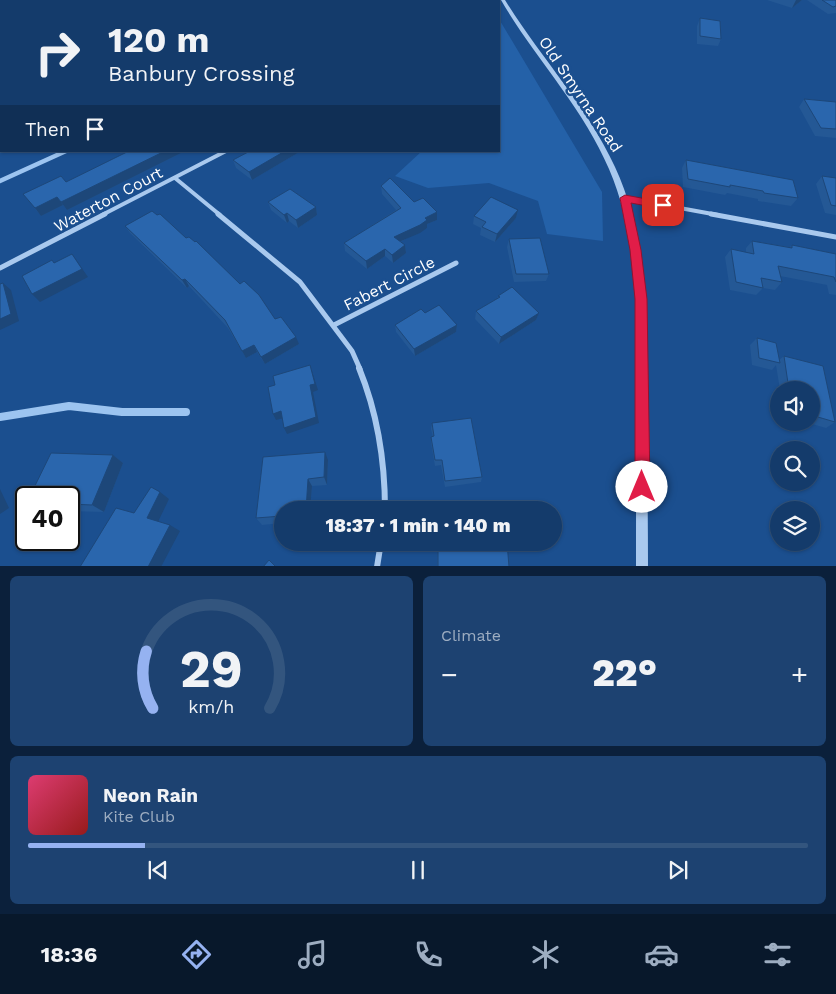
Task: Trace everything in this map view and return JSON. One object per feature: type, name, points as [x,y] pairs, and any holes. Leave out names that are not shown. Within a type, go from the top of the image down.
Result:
[{"type":"street","name":"Old Smyrna Road","points":[[503,0],[519,29],[593,133],[608,159],[625,198],[636,250],[641,299],[642,566]]},
{"type":"street","name":"Waterton Court","points":[[0,268],[224,152]]},
{"type":"street","points":[[175,178],[294,276],[306,288],[334,325],[354,357],[371,406],[382,464],[385,501]]},
{"type":"street","points":[[625,198],[836,238]]},
{"type":"street","name":"Fabert Circle","points":[[334,325],[456,263]]},
{"type":"street","points":[[377,566],[380,551]]},
{"type":"shaded area","points":[[500,21],[602,192],[603,241],[547,234],[538,201],[489,183],[428,188],[395,176],[421,152],[500,152]]},
{"type":"building","points":[[822,0],[836,0],[836,6],[833,7]]},
{"type":"building","points":[[700,18],[720,21],[721,39],[700,36]]},
{"type":"building","points":[[804,99],[836,102],[836,129],[821,128]]},
{"type":"building","points":[[127,152],[163,152],[61,202],[57,197],[35,208],[23,194],[61,176],[66,182]]},
{"type":"building","points":[[248,152],[283,152],[249,172],[233,160]]},
{"type":"building","points":[[686,160],[793,180],[798,198],[688,179]]},
{"type":"building","points":[[822,176],[836,178],[836,206],[831,205]]},
{"type":"building","points":[[390,178],[414,202],[423,198],[437,212],[425,218],[427,220],[420,225],[394,237],[405,245],[392,255],[385,249],[366,261],[344,243],[401,208],[381,186]]},
{"type":"building","points":[[290,189],[316,207],[296,220],[287,213],[284,215],[268,202]]},
{"type":"building","points":[[491,197],[518,210],[497,234],[482,227],[486,222],[474,216]]},
{"type":"building","points":[[152,211],[157,215],[160,214],[186,238],[189,237],[196,241],[240,284],[244,281],[259,295],[275,319],[281,317],[296,337],[261,357],[254,345],[242,351],[225,320],[185,279],[182,280],[125,226]]},
{"type":"building","points":[[540,238],[549,274],[516,274],[509,239]]},
{"type":"building","points":[[752,241],[792,248],[792,245],[836,254],[836,282],[834,277],[778,266],[782,282],[761,278],[763,288],[736,282],[731,249],[754,254]]},
{"type":"building","points":[[72,254],[82,269],[32,294],[22,276],[52,260],[54,263]]},
{"type":"building","points":[[3,283],[11,314],[0,319],[0,284]]},
{"type":"building","points":[[512,287],[539,313],[501,337],[476,311],[500,297],[498,296]]},
{"type":"building","points":[[439,305],[457,325],[414,349],[395,325],[421,309],[425,313]]},
{"type":"building","points":[[757,338],[776,343],[780,363],[759,358]]},
{"type":"building","points":[[784,356],[823,366],[835,422],[820,418],[820,381],[788,381]]},
{"type":"building","points":[[310,365],[315,384],[310,385],[316,417],[284,428],[281,411],[273,414],[268,387],[275,385],[273,376]]},
{"type":"building","points":[[471,418],[482,477],[445,481],[442,460],[435,460],[431,437],[434,436],[432,423]]},
{"type":"building","points":[[325,452],[324,477],[308,479],[307,501],[274,501],[274,517],[256,518],[263,457]]},
{"type":"building","points":[[51,453],[113,455],[92,505],[80,504],[80,486],[35,486]]},
{"type":"building","points":[[151,487],[160,492],[147,518],[170,525],[149,566],[81,566],[116,508],[134,513]]},
{"type":"building","points":[[438,551],[508,551],[509,566],[438,566]]},
{"type":"building","points":[[269,560],[275,566],[264,566]]},
{"type":"waterway","points":[[0,181],[64,152]]},
{"type":"waterway","points":[[0,417],[69,406],[122,412],[186,412]]},
{"type":"route","points":[[642,487],[641,299],[636,250],[625,198],[663,205]]}]
